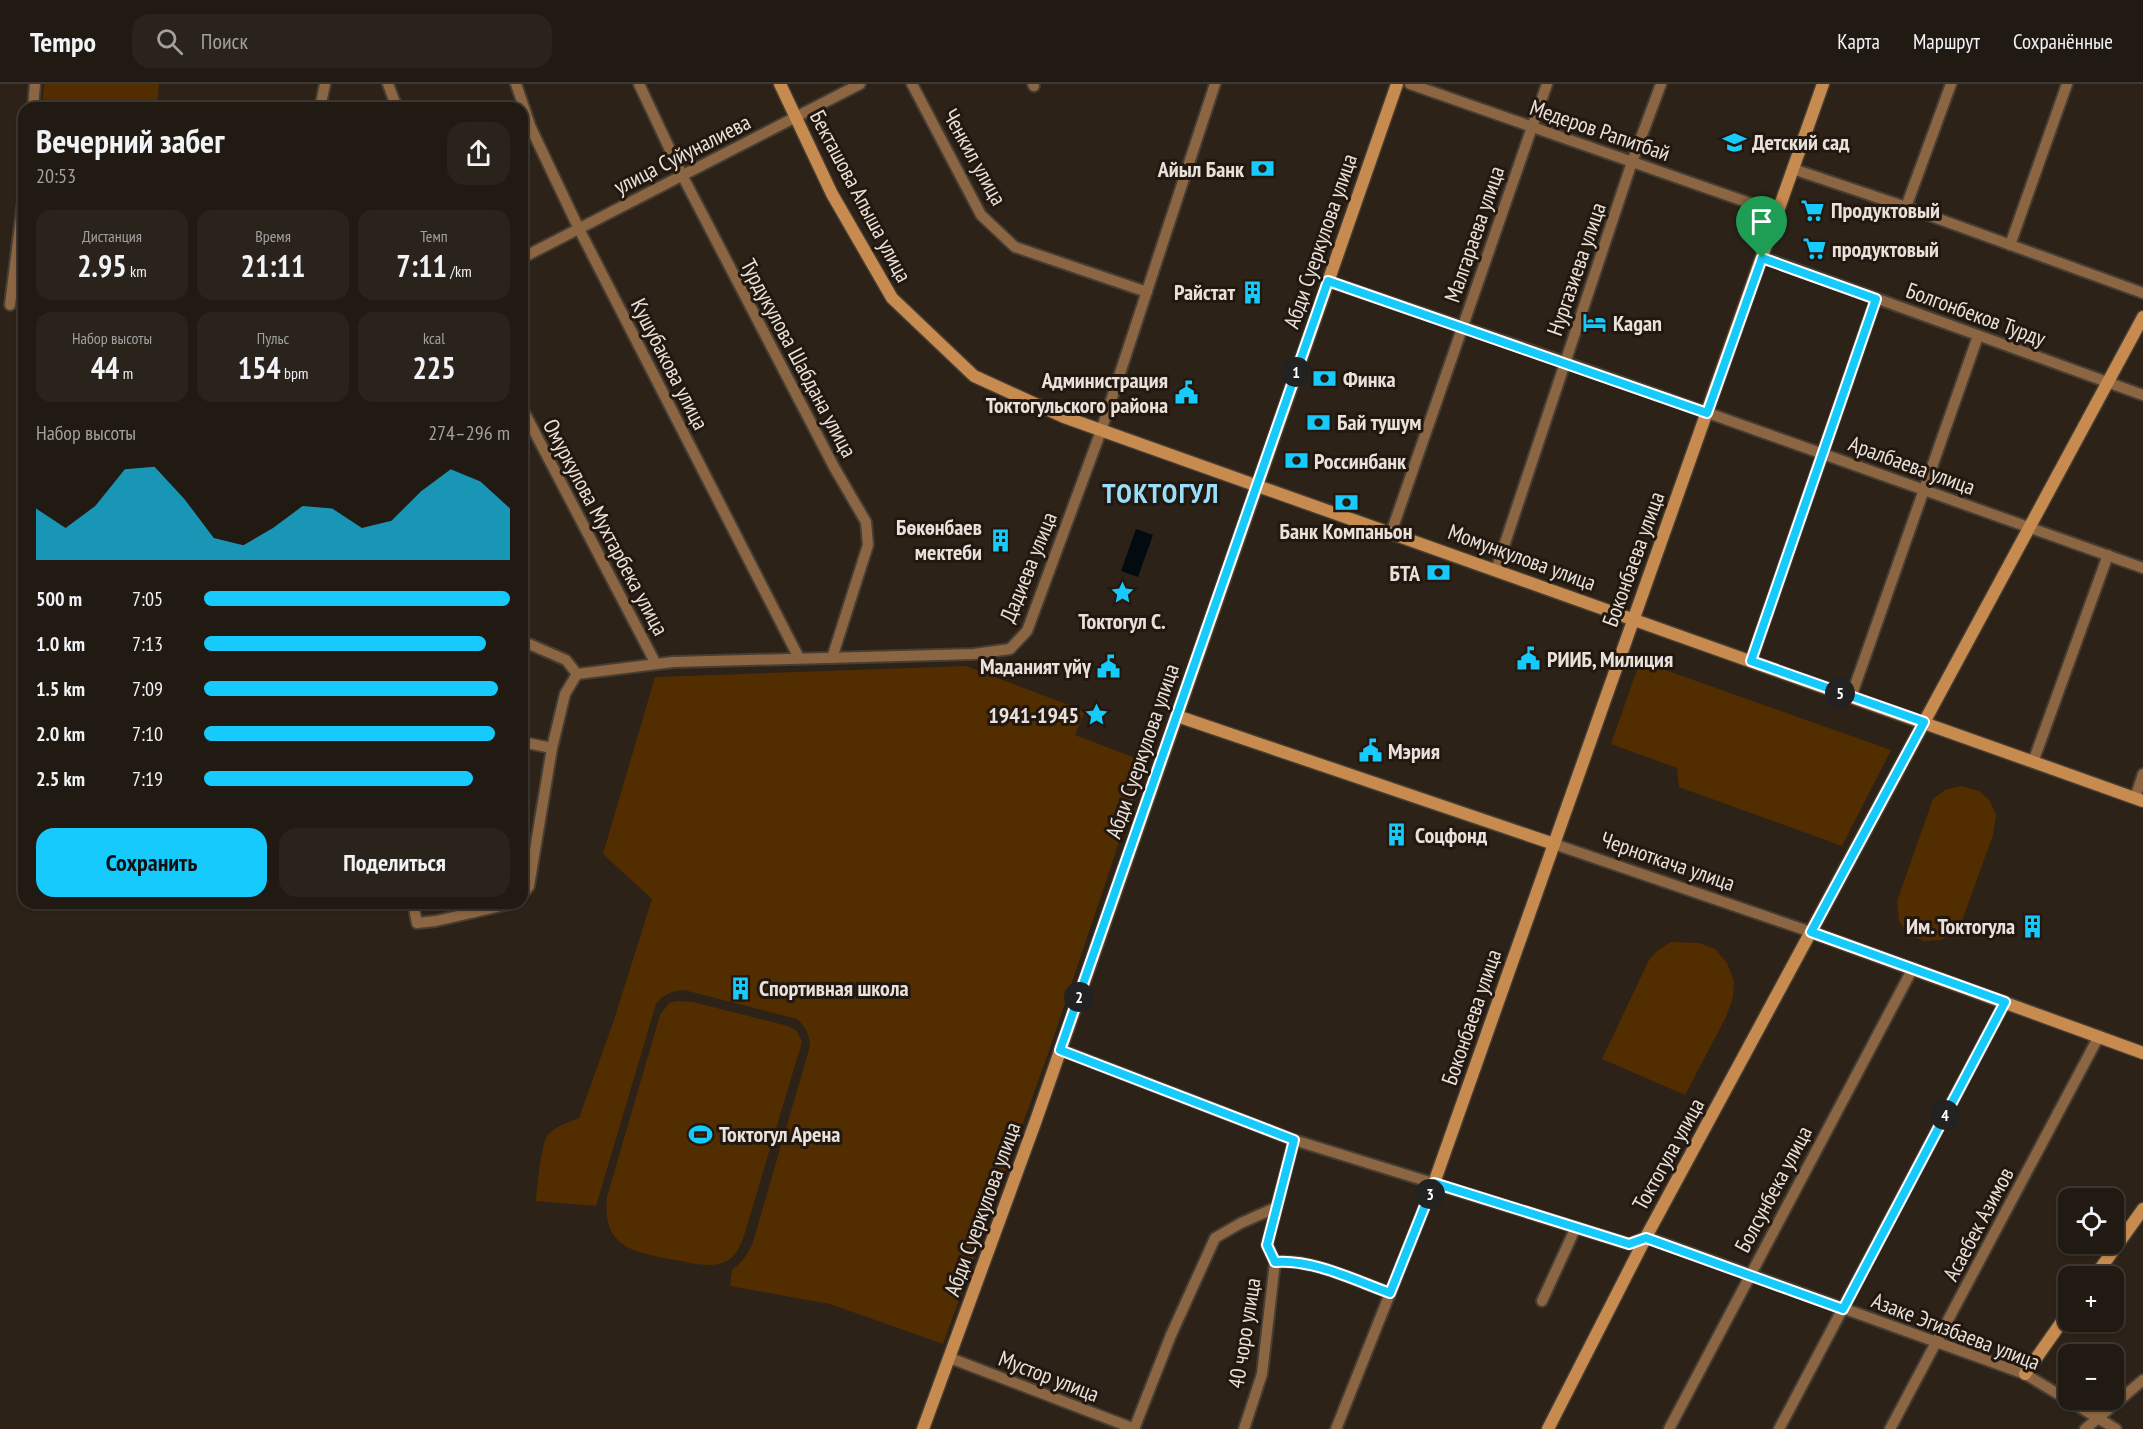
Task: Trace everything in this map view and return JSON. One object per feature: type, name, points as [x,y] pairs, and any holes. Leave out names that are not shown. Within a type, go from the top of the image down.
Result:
[{"type":"street","points":[[34,102],[36,84]]},
{"type":"street","points":[[321,102],[325,84]]},
{"type":"street","points":[[388,84],[395,102]]},
{"type":"street","name":"Кушубакова улица","points":[[516,84],[522,102]]},
{"type":"street","name":"Турдукулова Шабдана улица","points":[[639,84],[682,176],[834,467],[866,522],[868,545],[832,658]]},
{"type":"street","name":"Бекташова Апыша улица","points":[[780,84],[832,194],[892,298],[974,376],[1064,417]]},
{"type":"street","name":"улица Суйуналиева","points":[[528,255],[860,84]]},
{"type":"street","name":"Ченкил улица","points":[[912,84],[981,215],[1015,247],[1147,292]]},
{"type":"street","name":"Дадиева улица","points":[[577,674],[656,664],[974,654],[1010,649],[1027,631],[1101,431],[1215,84]]},
{"type":"street","name":"Абди Суеркулова улица","points":[[923,1429],[1060,1050],[1397,84]]},
{"type":"street","name":"Медеров Рапитбай","points":[[1410,84],[1778,213]]},
{"type":"street","name":"Малгараева улица","points":[[1391,533],[1547,84]]},
{"type":"street","name":"Нургазиева улица","points":[[1496,570],[1564,362],[1661,84]]},
{"type":"street","name":"Боконбаева улица","points":[[1434,1183],[1823,84]]},
{"type":"street","points":[[1906,207],[1951,84]]},
{"type":"street","points":[[2010,244],[2067,84]]},
{"type":"street","name":"Кушубакова улица","points":[[528,119],[579,229],[799,658]]},
{"type":"street","points":[[1794,169],[2143,293]]},
{"type":"street","points":[[10,305],[18,242]]},
{"type":"street","name":"Болгонбеков Турду","points":[[1762,258],[2143,395]]},
{"type":"street","name":"Аралбаева улица","points":[[1328,281],[1564,362],[2143,568]]},
{"type":"street","points":[[1751,661],[1876,299]]},
{"type":"street","name":"Токтогула улица","points":[[1548,1429],[1646,1238],[2143,317]]},
{"type":"street","points":[[1851,697],[1978,336]]},
{"type":"street","name":"Момункулова улица","points":[[1064,417],[2139,799]]},
{"type":"street","name":"Омуркулова Мухтарбека улица","points":[[528,419],[656,664]]},
{"type":"street","points":[[2033,762],[2108,555]]},
{"type":"street","points":[[528,644],[566,660],[577,674],[565,694],[552,748],[528,887]]},
{"type":"street","name":"Черноткача улица","points":[[1177,716],[1811,932],[2143,1053]]},
{"type":"street","points":[[528,743],[552,748]]},
{"type":"street","points":[[2139,799],[2143,774]]},
{"type":"street","points":[[414,909],[417,923],[485,909]]},
{"type":"street","name":"Болсунбека улица","points":[[1669,1429],[1913,968]]},
{"type":"street","points":[[1779,1429],[2005,1002]]},
{"type":"street","name":"Асаебек Азимов","points":[[1890,1429],[2099,1036]]},
{"type":"street","name":"Азаке Эгизбаева улица","points":[[1060,1050],[1294,1140],[1629,1244],[1646,1238],[2025,1374],[2116,1429]]},
{"type":"street","name":"40 чоро улица","points":[[1244,1429],[1262,1374],[1275,1262],[1267,1245],[1294,1140]]},
{"type":"street","points":[[1336,1429],[1434,1183]]},
{"type":"street","points":[[1134,1429],[1215,1238],[1277,1207]]},
{"type":"street","points":[[2102,1266],[2143,1209]]},
{"type":"street","points":[[1542,1301],[1575,1227]]},
{"type":"street","points":[[1275,1262],[1287,1261],[1317,1267],[1390,1293]]},
{"type":"street","points":[[2025,1374],[2058,1327]]},
{"type":"street","name":"Мустор улица","points":[[950,1358],[1134,1429]]},
{"type":"street","points":[[2085,1429],[2143,1380]]},
{"type":"shaded area","points":[[44,84],[159,84],[158,102],[42,102]]},
{"type":"shaded area","points":[[1136,529],[1153,535],[1138,577],[1121,571]]},
{"type":"shaded area","points":[[1640,661],[1891,750],[1842,846],[1679,787],[1677,768],[1611,744]]},
{"type":"shaded area","points":[[966,666],[1085,711],[1075,735],[1146,762],[1049,1051],[943,1344],[830,1304],[730,1286],[732,1270],[745,1258],[753,1242],[810,1046],[806,1031],[797,1019],[684,990],[665,995],[656,1004],[596,1206],[536,1201],[544,1143],[549,1134],[557,1128],[579,1118],[613,1023],[652,899],[603,854],[655,677]]},
{"type":"shaded area","points":[[1961,786],[1979,791],[1990,801],[1996,815],[1993,835],[1959,929],[1941,940],[1924,941],[1910,935],[1899,921],[1897,901],[1933,799],[1945,790]]},
{"type":"shaded area","points":[[1671,942],[1699,943],[1715,949],[1727,963],[1734,981],[1733,997],[1726,1017],[1685,1095],[1602,1059],[1649,960],[1658,950]]},
{"type":"shaded area","name":"Токтогул Арена","points":[[693,1002],[788,1026],[797,1031],[802,1042],[743,1239],[732,1257],[715,1265],[695,1264],[647,1254],[624,1245],[610,1228],[607,1214],[607,1197],[660,1015],[669,1003]]},
{"type":"place","name":"Детский сад","points":[[1734,142]]},
{"type":"place","name":"Айыл Банк","points":[[1262,169]]},
{"type":"place","name":"Продуктовый","points":[[1813,210]]},
{"type":"place","name":"продуктовый","points":[[1814,249]]},
{"type":"place","name":"Райстат","points":[[1253,292]]},
{"type":"place","name":"Kagan","points":[[1595,323]]},
{"type":"place","name":"Финка","points":[[1325,379]]},
{"type":"place","name":"Администрация Токтогульского района","points":[[1186,393]]},
{"type":"place","name":"Бай тушум","points":[[1319,422]]},
{"type":"place","name":"Россинбанк","points":[[1296,461]]},
{"type":"place","name":"Банк Компаньон","points":[[1346,502]]},
{"type":"place","name":"Бөкөнбаев мектеби","points":[[1000,540]]},
{"type":"place","name":"БТА","points":[[1438,573]]},
{"type":"place","name":"Токтогул С.","points":[[1122,592]]},
{"type":"place","name":"РИИБ, Милиция","points":[[1529,659]]},
{"type":"place","name":"Маданият үйү","points":[[1109,666]]},
{"type":"place","name":"1941-1945","points":[[1097,715]]},
{"type":"place","name":"Мэрия","points":[[1370,751]]},
{"type":"place","name":"Соцфонд","points":[[1397,835]]},
{"type":"place","name":"Им. Токтогула","points":[[2033,926]]},
{"type":"place","name":"Спортивная школа","points":[[741,988]]},
{"type":"place","name":"Токтогул Арена","points":[[701,1134]]},
{"type":"district","name":"ТОКТОГУЛ","points":[[1161,493]]},
{"type":"route","points":[[1762,258],[1876,299],[1751,661],[1924,722],[1811,932],[2005,1002],[1843,1309],[1646,1238],[1629,1244],[1434,1183],[1390,1293],[1317,1267],[1287,1261],[1275,1262],[1267,1245],[1294,1140],[1060,1050],[1328,281],[1707,413],[1762,258]]}]
